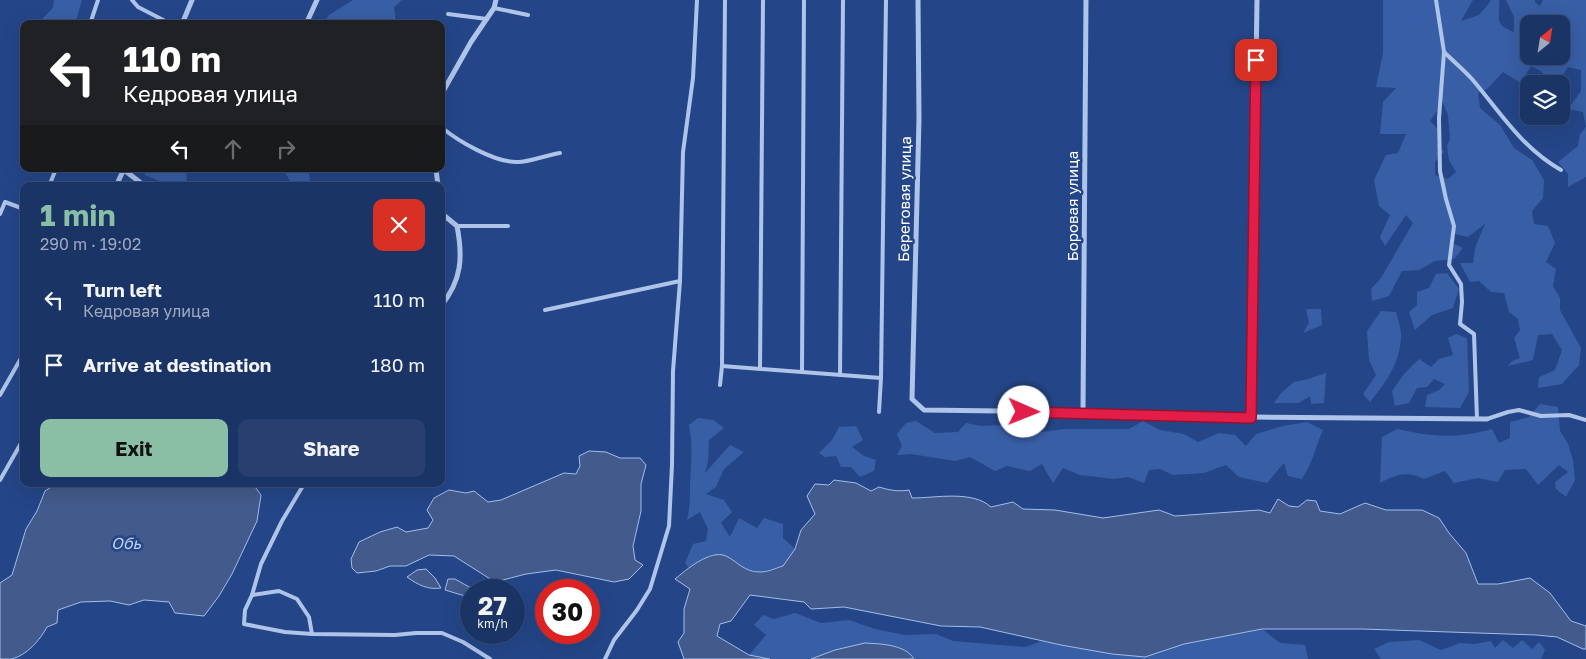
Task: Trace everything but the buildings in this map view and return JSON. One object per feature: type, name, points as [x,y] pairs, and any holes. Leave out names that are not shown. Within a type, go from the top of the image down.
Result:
[{"type":"street","points":[[184,20],[192,0]]},
{"type":"street","points":[[308,20],[317,0]]},
{"type":"street","points":[[445,88],[471,42],[494,8],[496,0]]},
{"type":"street","name":"Береговая улица","points":[[918,0],[919,119],[912,399],[924,410],[1084,412]]},
{"type":"street","name":"Боровая улица","points":[[1084,412],[1086,0]]},
{"type":"street","points":[[1251,418],[1257,0]]},
{"type":"street","points":[[128,172],[140,182]]},
{"type":"street","points":[[445,216],[457,226],[462,247],[460,268],[445,301]]},
{"type":"street","points":[[1084,412],[1251,418],[1487,419]]},
{"type":"lane","points":[[91,20],[98,0]]},
{"type":"lane","points":[[132,0],[138,7],[163,20]]},
{"type":"lane","points":[[605,659],[614,640],[650,589],[669,526],[673,371],[680,281],[683,152],[693,78],[697,0]]},
{"type":"lane","points":[[720,386],[722,366],[725,0]]},
{"type":"lane","points":[[760,369],[763,0]]},
{"type":"lane","points":[[802,372],[804,0]]},
{"type":"lane","points":[[840,375],[844,0]]},
{"type":"lane","points":[[879,412],[886,0]]},
{"type":"lane","points":[[1436,0],[1444,52],[1439,118],[1440,171],[1454,226],[1449,265],[1460,284],[1462,302],[1460,324],[1474,334],[1477,419]]},
{"type":"lane","points":[[494,8],[528,15]]},
{"type":"lane","points":[[448,14],[487,19]]},
{"type":"lane","points":[[1444,52],[1470,77],[1514,132],[1544,161],[1561,170]]},
{"type":"lane","points":[[445,130],[456,139],[503,160],[518,162],[560,153]]},
{"type":"lane","points":[[0,214],[5,202],[20,208]]},
{"type":"lane","points":[[457,226],[508,226]]},
{"type":"lane","points":[[545,310],[680,281]]},
{"type":"lane","points":[[0,394],[20,360]]},
{"type":"lane","points":[[722,366],[881,378]]},
{"type":"lane","points":[[1487,419],[1518,410],[1541,416],[1569,415],[1586,420]]},
{"type":"lane","points":[[0,480],[20,445]]},
{"type":"lane","points":[[302,487],[282,521],[261,564],[252,595],[245,610],[244,624],[285,632],[312,634],[395,635],[416,632],[442,633],[462,642],[490,659]]},
{"type":"lane","points":[[252,595],[279,591],[297,599],[309,617],[312,634]]},
{"type":"shaded area","points":[[54,0],[82,0],[76,20],[41,20],[53,8]]},
{"type":"shaded area","points":[[353,0],[402,0],[394,7],[396,20],[326,20],[329,15]]},
{"type":"shaded area","points":[[1383,0],[1473,0],[1461,21],[1479,15],[1490,0],[1499,0],[1500,23],[1514,32],[1514,17],[1506,0],[1535,0],[1540,6],[1543,0],[1586,0],[1586,127],[1583,112],[1570,109],[1570,106],[1581,91],[1581,70],[1568,67],[1563,75],[1543,75],[1542,72],[1531,66],[1527,75],[1520,75],[1520,85],[1519,82],[1503,72],[1487,89],[1478,93],[1480,108],[1500,125],[1514,148],[1532,160],[1544,180],[1543,198],[1532,211],[1534,224],[1548,226],[1555,243],[1546,262],[1556,269],[1553,286],[1560,298],[1560,310],[1581,348],[1579,365],[1562,384],[1538,388],[1539,377],[1555,370],[1562,350],[1552,334],[1538,335],[1533,360],[1508,366],[1512,361],[1520,358],[1514,338],[1520,330],[1518,319],[1509,312],[1504,293],[1491,292],[1479,281],[1470,282],[1460,263],[1473,263],[1475,248],[1485,224],[1468,237],[1454,234],[1452,243],[1463,248],[1454,259],[1435,261],[1419,270],[1402,271],[1389,296],[1372,301],[1371,289],[1381,278],[1413,223],[1406,215],[1385,246],[1380,237],[1390,215],[1379,206],[1374,180],[1386,155],[1398,153],[1406,134],[1380,134],[1383,102],[1396,88],[1376,87],[1383,53]],"holes":[[[1440,96],[1448,115],[1450,139],[1447,146],[1449,160],[1456,172],[1448,179],[1435,175],[1435,162],[1444,152],[1437,142],[1440,131],[1430,121],[1438,110]]]},
{"type":"shaded area","points":[[1586,127],[1586,177],[1568,187],[1568,174],[1558,162],[1578,146],[1580,134]]},
{"type":"shaded area","points":[[144,172],[186,172],[187,182],[162,182],[145,175]]},
{"type":"shaded area","points":[[285,172],[309,172],[310,182],[291,182]]},
{"type":"shaded area","points":[[1447,273],[1459,289],[1453,308],[1432,315],[1415,330],[1409,312],[1417,305],[1417,292],[1429,288],[1436,274]]},
{"type":"shaded area","points":[[1306,309],[1321,309],[1322,325],[1303,333],[1309,323]]},
{"type":"shaded area","points":[[1381,311],[1396,312],[1401,335],[1400,345],[1391,371],[1382,387],[1370,402],[1363,394],[1376,375],[1369,360],[1367,331]]},
{"type":"shaded area","points":[[1456,334],[1467,338],[1469,392],[1460,408],[1425,407],[1427,395],[1439,390],[1445,384],[1434,379],[1427,387],[1417,388],[1409,403],[1395,406],[1392,391],[1404,374],[1419,359],[1431,367],[1439,359],[1453,355],[1448,338]]},
{"type":"shaded area","points":[[1326,373],[1324,403],[1311,404],[1310,396],[1299,403],[1274,403],[1281,393],[1294,382]]},
{"type":"shaded area","points":[[1540,404],[1558,407],[1560,431],[1568,444],[1573,460],[1575,480],[1566,497],[1556,489],[1555,482],[1568,472],[1559,465],[1538,485],[1526,469],[1505,470],[1498,482],[1478,478],[1454,483],[1445,471],[1424,479],[1407,474],[1392,477],[1380,483],[1382,437],[1397,429],[1422,434],[1455,436],[1492,429],[1499,443],[1510,438],[1510,422],[1529,417]]},
{"type":"shaded area","points":[[698,418],[713,420],[724,428],[709,440],[708,462],[705,473],[730,445],[744,452],[724,469],[716,487],[706,494],[724,500],[732,512],[721,523],[730,537],[739,518],[757,528],[764,518],[783,524],[783,538],[795,549],[783,566],[760,572],[742,568],[724,555],[711,555],[689,568],[685,563],[693,544],[706,541],[708,529],[700,512],[687,520],[690,503],[691,440],[689,425]]},
{"type":"shaded area","points":[[916,421],[935,433],[958,432],[966,423],[981,426],[1006,425],[1015,435],[1065,429],[1129,429],[1143,421],[1160,430],[1184,434],[1198,442],[1219,433],[1235,435],[1246,446],[1256,434],[1283,426],[1307,422],[1323,430],[1302,479],[1288,476],[1284,463],[1267,483],[1239,477],[1226,465],[1204,473],[1173,475],[1160,469],[1149,470],[1144,483],[1128,477],[1114,479],[1080,475],[1063,468],[1053,483],[1042,464],[1030,471],[1007,466],[995,471],[970,457],[955,461],[911,454],[897,455],[902,446],[897,434],[906,423]]},
{"type":"shaded area","points":[[856,426],[863,440],[852,447],[864,456],[876,460],[874,471],[860,477],[851,467],[841,467],[836,456],[825,457],[819,453],[832,440],[839,427]]},
{"type":"shaded area","points":[[795,613],[821,623],[849,620],[875,629],[905,635],[936,634],[953,641],[1025,647],[1042,641],[1112,654],[1145,657],[1184,644],[1262,629],[1280,643],[1305,645],[1308,659],[914,659],[912,655],[835,650],[811,659],[770,659],[749,655],[766,635],[754,625],[763,615],[774,619]]},
{"type":"shaded area","points":[[1419,640],[1441,650],[1460,643],[1474,644],[1491,641],[1495,648],[1503,640],[1513,648],[1522,640],[1532,649],[1539,642],[1545,650],[1541,659],[1381,659],[1374,649],[1389,642]]},
{"type":"water","points":[[589,451],[606,452],[620,458],[640,458],[646,465],[641,484],[641,511],[633,546],[635,560],[643,565],[629,579],[614,582],[556,570],[507,579],[490,579],[454,556],[429,555],[406,566],[390,566],[376,571],[357,573],[352,568],[351,559],[359,542],[380,532],[397,527],[406,532],[428,528],[433,520],[427,510],[434,498],[449,490],[466,493],[474,491],[488,502],[501,500],[564,473],[576,474],[580,466],[579,456]]},
{"type":"water","points":[[834,480],[856,483],[871,491],[879,487],[901,491],[909,490],[912,498],[953,496],[974,498],[991,507],[1013,502],[1023,509],[1055,510],[1103,518],[1159,510],[1175,516],[1259,510],[1270,513],[1278,499],[1289,506],[1298,507],[1307,500],[1316,501],[1320,511],[1340,514],[1365,503],[1386,510],[1422,510],[1439,518],[1466,553],[1478,584],[1498,584],[1530,578],[1550,593],[1571,621],[1586,626],[1586,649],[1557,637],[1536,635],[1362,629],[1262,629],[1184,644],[1145,657],[1112,654],[1061,645],[980,627],[941,626],[844,607],[811,609],[804,602],[750,595],[731,621],[720,624],[717,636],[749,655],[770,659],[684,659],[678,642],[684,633],[684,609],[690,589],[675,579],[699,562],[713,555],[726,556],[745,569],[754,572],[783,566],[795,549],[801,530],[815,514],[807,496],[815,484],[829,485]]},
{"type":"water","name":"Обь","points":[[51,487],[255,487],[261,495],[257,521],[232,574],[204,616],[175,613],[169,602],[144,600],[129,605],[110,601],[81,602],[58,610],[57,623],[47,627],[41,637],[28,651],[12,659],[0,659],[0,583],[12,575],[26,529],[37,511],[45,491]]},
{"type":"water","points":[[426,569],[441,588],[423,586],[407,577],[417,570]]},
{"type":"water","points":[[448,579],[455,579],[460,582],[460,594],[445,590]]},
{"type":"water","points":[[865,643],[905,650],[914,659],[811,659],[835,650]]},
{"type":"route","points":[[1024,412],[1084,412],[1251,418],[1256,60]]}]
